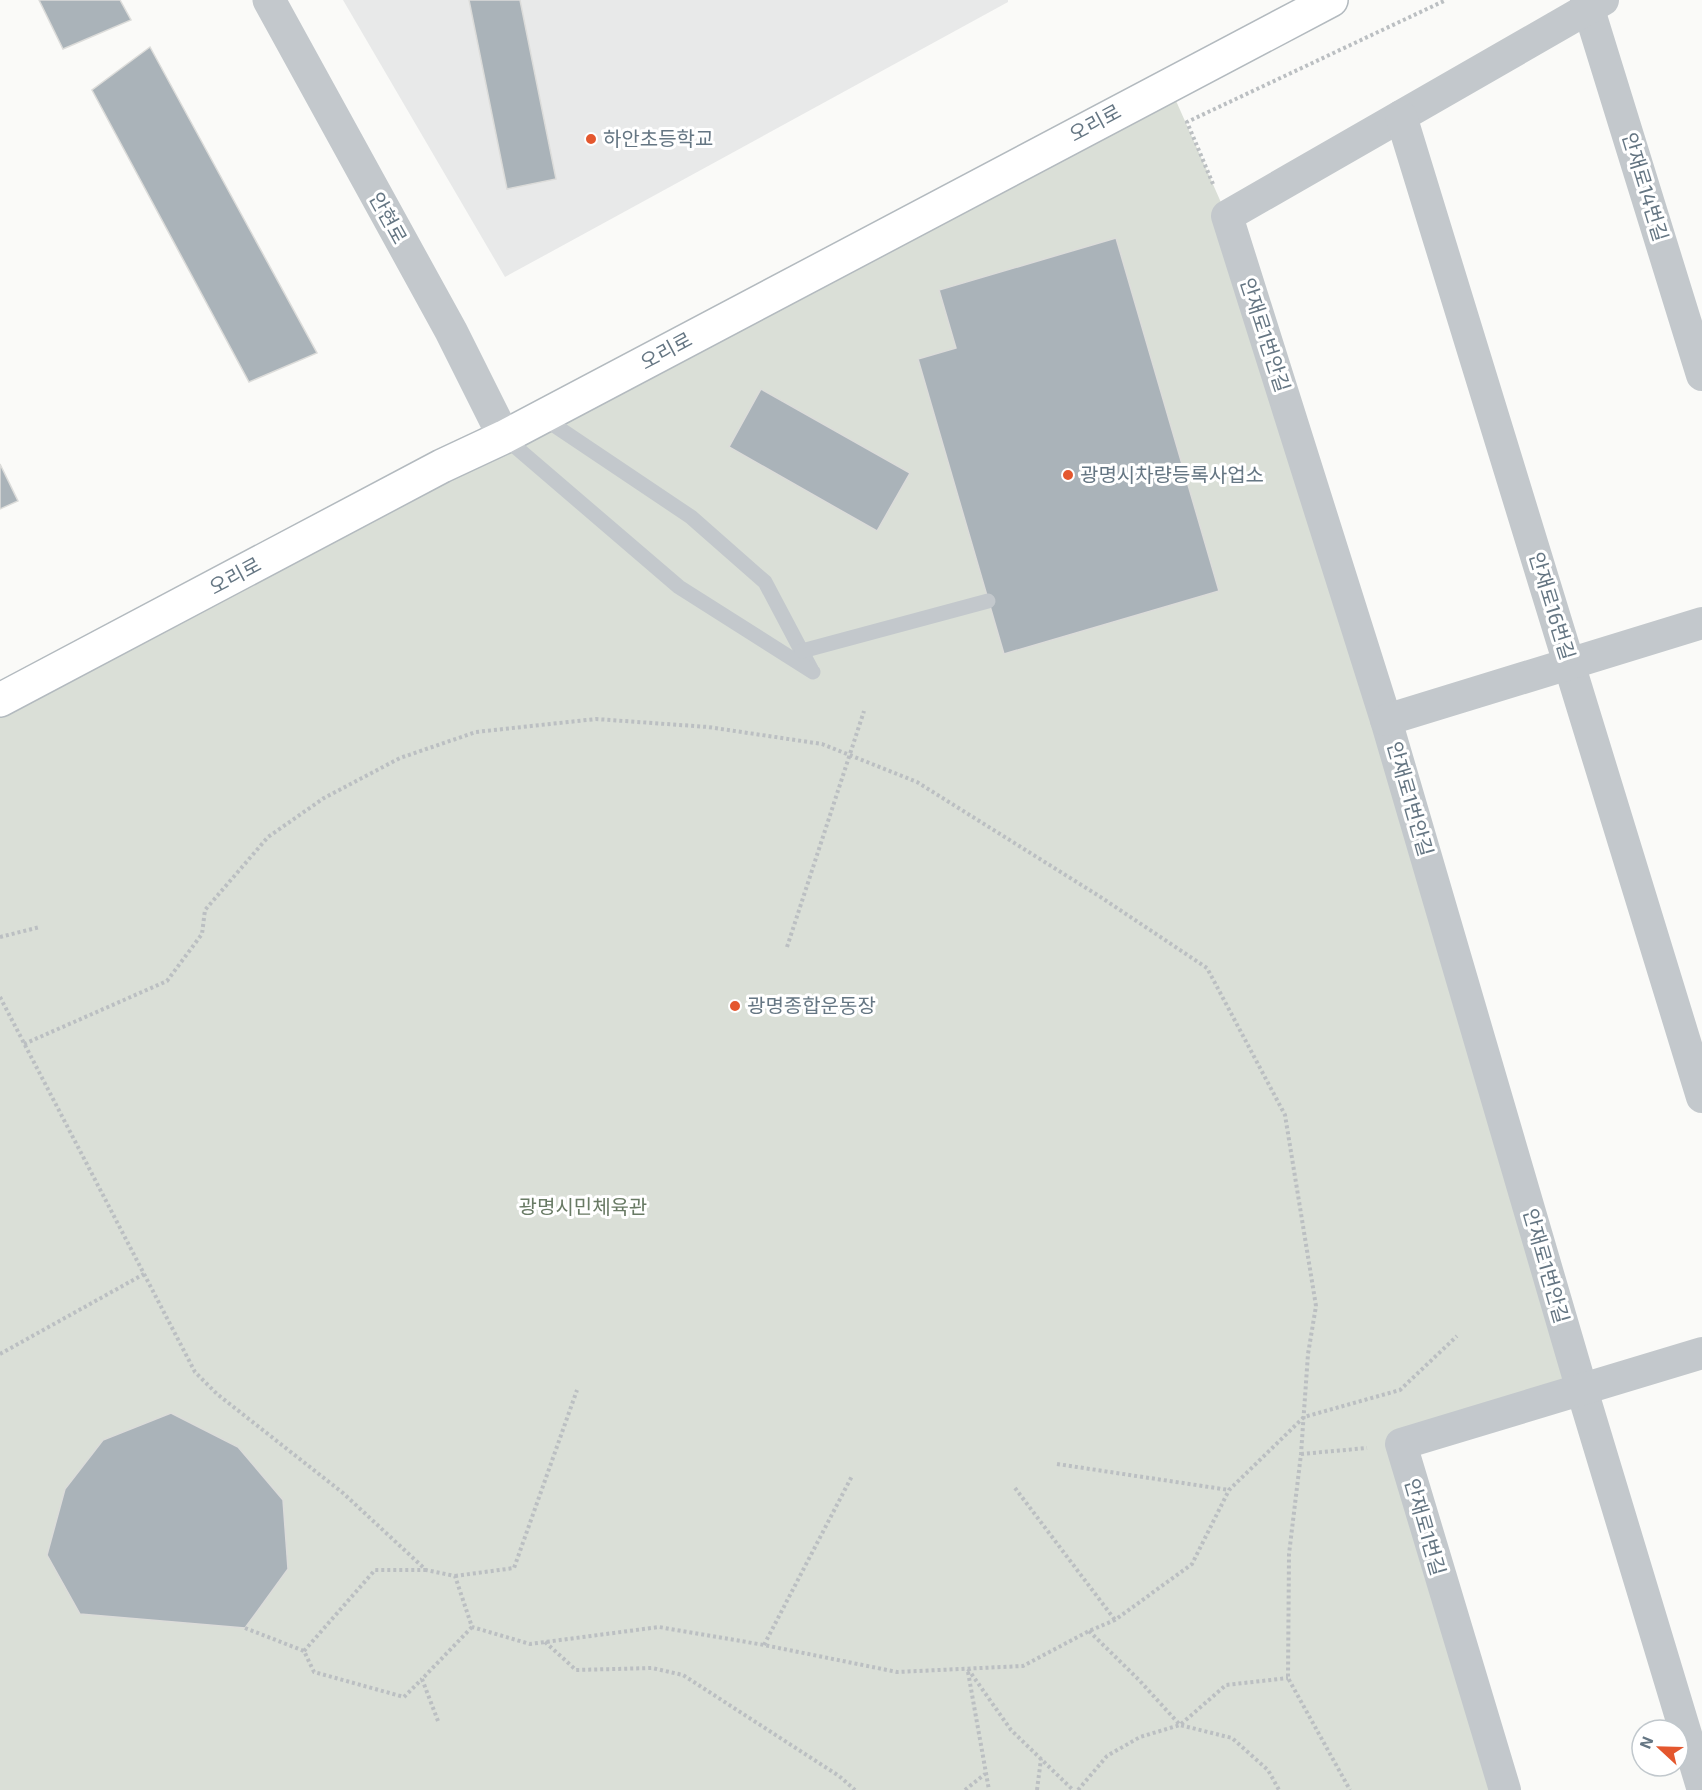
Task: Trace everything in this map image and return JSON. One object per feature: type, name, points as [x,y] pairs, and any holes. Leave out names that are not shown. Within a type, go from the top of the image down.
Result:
[{"type":"main road","name":"오리로","points":[[0,700],[442,466],[504,437],[1331,0]]},
{"type":"street","name":"안현로","points":[[269,0],[451,331],[504,437]]},
{"type":"street","points":[[1227,216],[1593,2]]},
{"type":"street","name":"안재로14번길","points":[[1593,2],[1702,375]]},
{"type":"street","name":"안재로16번길","points":[[1401,116],[1702,1097]]},
{"type":"street","name":"안재로1번안길","points":[[1227,216],[1386,720],[1582,1390],[1702,1787]]},
{"type":"street","points":[[1386,720],[1702,623]]},
{"type":"street","points":[[1401,1444],[1702,1353]]},
{"type":"street","name":"안재로1번길","points":[[1401,1444],[1505,1790]]},
{"type":"lane","points":[[504,437],[679,587],[813,672],[765,582],[691,517],[542,417]]},
{"type":"lane","points":[[802,651],[988,601]]},
{"type":"path","points":[[1227,216],[1187,122],[1446,0]]},
{"type":"path","points":[[787,947],[864,711]]},
{"type":"path","points":[[24,1044],[167,981],[202,934],[205,910],[268,837],[324,798],[400,758],[476,732],[596,719],[708,727],[822,744],[917,782],[1099,896],[1207,968],[1286,1115],[1316,1306],[1308,1354],[1301,1454],[1289,1554],[1288,1678],[1350,1790]]},
{"type":"path","points":[[0,937],[40,927]]},
{"type":"path","points":[[0,998],[195,1372],[216,1394],[343,1493],[426,1570]]},
{"type":"path","points":[[0,1354],[144,1274]]},
{"type":"path","points":[[472,1627],[530,1644],[659,1627],[764,1645],[897,1672],[1023,1666],[1114,1620],[1192,1564],[1229,1490],[1304,1417],[1400,1390],[1457,1336]]},
{"type":"path","points":[[304,1651],[375,1570],[426,1570],[455,1576],[514,1568],[577,1390]]},
{"type":"path","points":[[1301,1454],[1401,1444]]},
{"type":"path","points":[[1057,1464],[1229,1490]]},
{"type":"path","points":[[764,1645],[852,1476]]},
{"type":"path","points":[[1015,1488],[1114,1620]]},
{"type":"path","points":[[455,1576],[472,1627]]},
{"type":"path","points":[[245,1629],[304,1651],[314,1671],[404,1697],[472,1627]]},
{"type":"path","points":[[1089,1631],[1139,1680],[1180,1725],[1232,1738],[1269,1770],[1279,1790]]},
{"type":"path","points":[[544,1642],[576,1670],[652,1668],[683,1675],[838,1776],[855,1790]]},
{"type":"path","points":[[967,1668],[1011,1730],[1073,1790]]},
{"type":"path","points":[[967,1668],[989,1790]]},
{"type":"path","points":[[1078,1790],[1107,1756],[1140,1737],[1180,1725],[1226,1685],[1288,1678]]},
{"type":"path","points":[[422,1679],[438,1721]]},
{"type":"path","points":[[1036,1790],[1041,1760]]},
{"type":"path","points":[[965,1790],[986,1774]]},
{"type":"shaded area","name":"하안초등학교","points":[[343,0],[1008,0],[1008,2],[505,277]]},
{"type":"green space","name":"광명종합운동장","points":[[1169,85],[1227,216],[1582,1390],[1401,1444],[1505,1790],[0,1790],[0,700]]},
{"type":"building","points":[[39,0],[120,0],[131,20],[63,49]]},
{"type":"building","points":[[469,0],[520,0],[556,179],[507,189]]},
{"type":"building","points":[[150,47],[317,353],[249,382],[92,90]]},
{"type":"building","name":"광명시차량등록사업소","points":[[1116,238],[1219,591],[1004,654],[918,359],[956,348],[939,290]]},
{"type":"building","points":[[761,389],[910,473],[877,531],[729,447]]},
{"type":"building","points":[[0,464],[18,501],[0,509]]},
{"type":"building","points":[[171,1413],[238,1447],[283,1500],[288,1569],[245,1628],[80,1614],[47,1555],[65,1489],[103,1440]]},
{"type":"place","name":"하안초등학교","points":[[591,139]]},
{"type":"place","name":"광명시차량등록사업소","points":[[1068,475]]},
{"type":"place","name":"광명종합운동장","points":[[735,1006]]},
{"type":"park label","name":"광명시민체육관","points":[[583,1207]]}]
